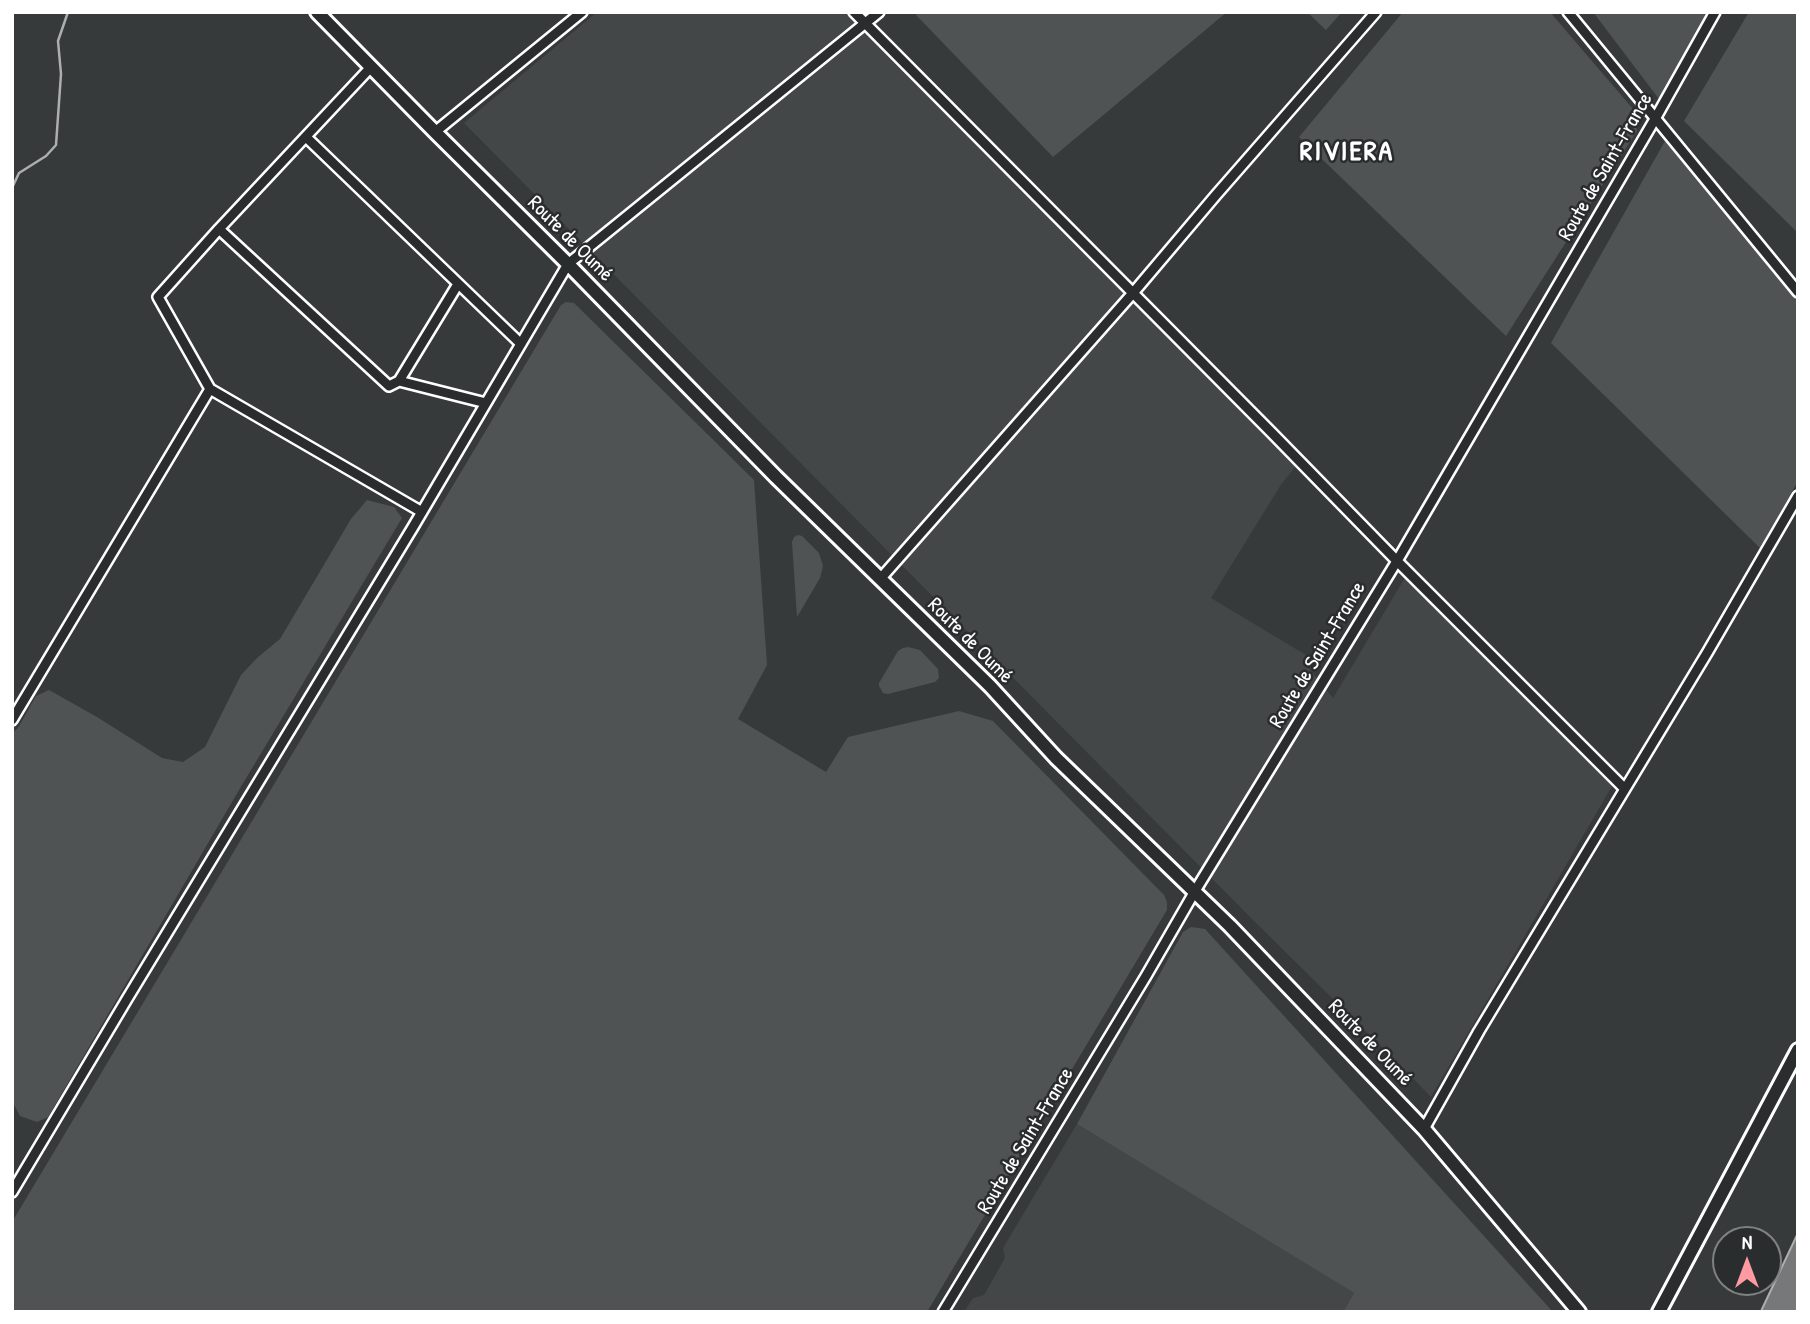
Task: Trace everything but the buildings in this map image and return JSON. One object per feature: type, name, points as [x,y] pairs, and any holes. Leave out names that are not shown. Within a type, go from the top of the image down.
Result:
[{"type":"main road","name":"Route de Oumé","points":[[317,12],[776,477],[989,686],[1056,758],[1195,891],[1382,1083],[1579,1312]]},
{"type":"main road","points":[[1660,1312],[1798,1050]]},
{"type":"street","points":[[435,132],[582,12]]},
{"type":"street","points":[[854,12],[1624,788]]},
{"type":"street","points":[[12,1192],[422,512],[568,264],[879,12]]},
{"type":"street","points":[[881,578],[1376,12]]},
{"type":"street","points":[[1568,12],[1798,292]]},
{"type":"street","name":"Route de Saint-France","points":[[943,1312],[1396,561],[1715,12]]},
{"type":"street","points":[[372,67],[158,297],[210,389],[422,512]]},
{"type":"street","points":[[306,137],[521,344]]},
{"type":"street","points":[[219,229],[389,386],[399,381],[458,284]]},
{"type":"street","points":[[399,381],[486,403]]},
{"type":"street","points":[[12,720],[210,389]]},
{"type":"street","points":[[1424,1129],[1485,1020],[1798,496]]},
{"type":"shaded area","points":[[597,12],[852,12],[1298,464],[1282,483],[1211,598],[1306,655],[1306,665],[1333,698],[1406,576],[1615,781],[1431,1097],[464,123]]},
{"type":"shaded area","points":[[919,12],[1227,12],[1053,157],[916,15]]},
{"type":"shaded area","points":[[1307,12],[1342,12],[1326,30]]},
{"type":"shaded area","points":[[1403,12],[1550,12],[1633,109],[1637,131],[1506,336],[1299,137]]},
{"type":"shaded area","points":[[1593,12],[1710,12],[1659,99]]},
{"type":"shaded area","points":[[1749,12],[1798,12],[1798,233],[1684,121]]},
{"type":"shaded area","points":[[1665,141],[1798,302],[1798,481],[1760,548],[1551,343]]},
{"type":"shaded area","points":[[566,302],[574,303],[754,480],[767,665],[738,719],[826,772],[848,737],[959,711],[993,721],[1164,895],[1167,910],[927,1312],[12,1312],[12,1222],[561,305]]},
{"type":"shaded area","points":[[367,500],[394,507],[402,518],[48,1117],[37,1122],[20,1116],[12,1101],[12,733],[18,728],[36,696],[49,690],[162,758],[183,762],[205,747],[241,675],[280,639],[351,519]]},
{"type":"shaded area","points":[[798,535],[819,553],[823,566],[820,578],[797,617],[792,542]]},
{"type":"shaded area","points":[[908,647],[920,650],[938,669],[939,678],[935,682],[883,693],[879,683],[898,651]]},
{"type":"shaded area","points":[[1191,927],[1205,929],[1553,1312],[1343,1312],[1354,1293],[1077,1124],[1183,932]]},
{"type":"shaded area","points":[[1077,1124],[1354,1293],[1343,1312],[964,1312],[973,1298],[984,1295],[1005,1258],[1003,1248]]},
{"type":"shaded area","points":[[1798,1233],[1798,1312],[1761,1312],[1768,1296],[1782,1296],[1782,1267]]},
{"type":"waterway","points":[[12,188],[19,173],[46,156],[56,145],[61,74],[58,41],[68,12]]},
{"type":"district","name":"RIVIERA","points":[[1347,153]]}]
